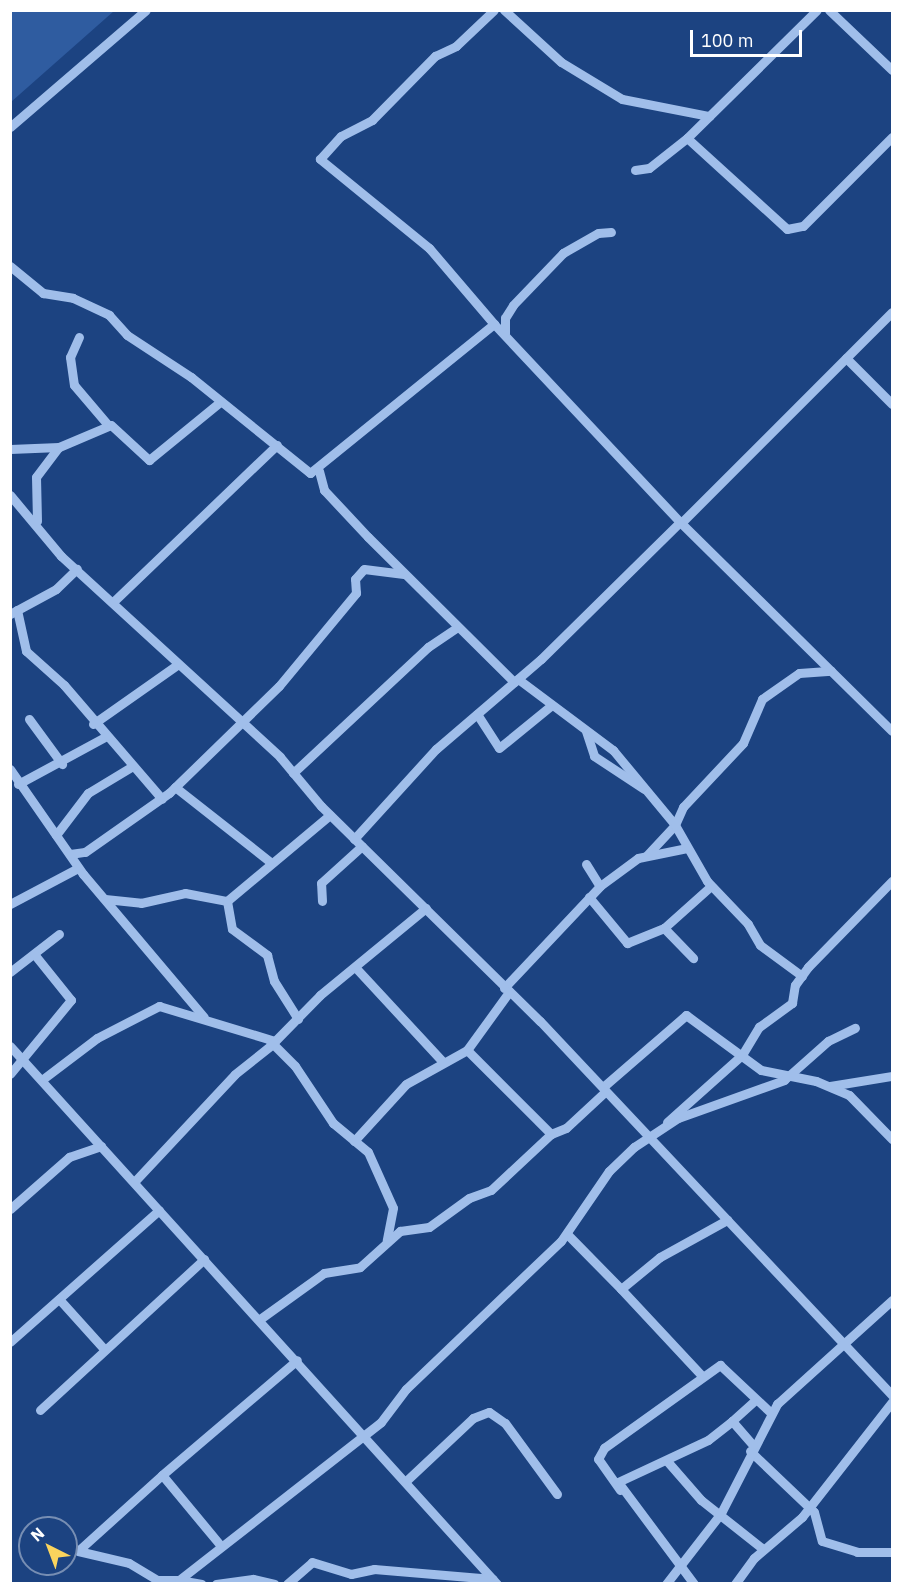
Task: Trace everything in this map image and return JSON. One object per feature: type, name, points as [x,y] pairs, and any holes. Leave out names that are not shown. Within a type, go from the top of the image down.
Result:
[{"type":"street","points":[[10,127],[146,10]]},
{"type":"street","points":[[494,10],[456,46],[435,56],[372,120],[340,136],[320,159],[429,248],[494,324],[505,333],[681,522],[892,731]]},
{"type":"street","points":[[504,10],[561,62],[622,99],[709,116]]},
{"type":"street","points":[[634,170],[649,168],[687,138],[817,10]]},
{"type":"street","points":[[829,10],[892,70]]},
{"type":"street","points":[[687,138],[787,229],[803,226],[892,137]]},
{"type":"street","points":[[505,333],[505,318],[513,305],[563,253],[598,233],[612,232]]},
{"type":"street","points":[[10,266],[43,293],[73,298],[109,315],[127,335],[277,445],[304,471],[318,471],[494,324]]},
{"type":"street","points":[[322,901],[321,883],[436,749],[516,681],[681,522],[892,312]]},
{"type":"street","points":[[79,337],[70,357],[74,385],[108,425],[149,460],[220,402]]},
{"type":"street","points":[[846,358],[892,404]]},
{"type":"street","points":[[10,449],[59,447],[108,425]]},
{"type":"street","points":[[113,602],[277,445]]},
{"type":"street","points":[[37,521],[36,477],[59,447]]},
{"type":"street","points":[[318,471],[324,490],[458,627],[516,681],[598,738],[675,825],[711,886],[748,924],[760,945],[802,976]]},
{"type":"street","points":[[10,495],[37,521],[77,569],[293,773],[330,815],[651,1134],[727,1220],[892,1395]]},
{"type":"street","points":[[77,569],[56,589],[14,612],[26,651],[64,685],[93,724],[162,799]]},
{"type":"street","points":[[70,854],[85,852],[162,799],[175,787],[239,724],[356,593],[355,579],[364,569],[404,573]]},
{"type":"street","points":[[293,773],[428,647],[458,627]]},
{"type":"street","points":[[93,724],[177,665]]},
{"type":"street","points":[[354,1141],[406,1084],[442,1061],[467,1050],[506,990],[589,897],[600,886],[647,855],[675,825],[683,807],[743,743],[762,699],[799,673],[831,671]]},
{"type":"street","points":[[477,714],[500,748],[552,705]]},
{"type":"street","points":[[29,719],[62,764]]},
{"type":"street","points":[[586,730],[588,748],[619,776],[646,790]]},
{"type":"street","points":[[18,783],[62,764],[105,737]]},
{"type":"street","points":[[588,748],[598,738]]},
{"type":"street","points":[[56,834],[88,794],[133,766]]},
{"type":"street","points":[[10,769],[78,868],[204,1017]]},
{"type":"street","points":[[175,787],[269,861]]},
{"type":"street","points":[[227,901],[269,861],[330,815]]},
{"type":"street","points":[[647,855],[687,848]]},
{"type":"street","points":[[586,864],[600,886]]},
{"type":"street","points":[[10,904],[78,868]]},
{"type":"street","points":[[663,1126],[691,1095],[742,1055],[759,1027],[792,1003],[802,976],[892,881]]},
{"type":"street","points":[[589,897],[627,944],[664,928],[711,886]]},
{"type":"street","points":[[105,899],[141,903],[185,893],[227,901]]},
{"type":"street","points":[[227,901],[232,929],[267,955],[274,981],[298,1019]]},
{"type":"street","points":[[135,1181],[235,1074],[272,1042],[286,1035],[298,1019],[355,967],[426,908]]},
{"type":"street","points":[[664,928],[693,958]]},
{"type":"street","points":[[10,972],[59,934]]},
{"type":"street","points":[[10,1074],[38,1036],[70,1000],[34,954]]},
{"type":"street","points":[[355,967],[442,1061]]},
{"type":"street","points":[[43,1079],[97,1038],[151,1008],[167,1005],[272,1042],[322,1110],[368,1152],[393,1208],[387,1240]]},
{"type":"street","points":[[260,1319],[324,1273],[363,1266],[387,1240],[403,1230],[441,1222],[469,1198],[491,1190],[551,1134],[566,1128],[604,1089],[686,1015],[761,1070],[827,1086],[849,1095],[892,1140]]},
{"type":"street","points":[[175,1582],[221,1545],[294,1496],[364,1434],[567,1234],[609,1171],[651,1134],[663,1126],[787,1078],[828,1041],[855,1028]]},
{"type":"street","points":[[10,1046],[18,1065],[43,1079],[495,1581]]},
{"type":"street","points":[[467,1050],[551,1134]]},
{"type":"street","points":[[827,1086],[892,1076]]},
{"type":"street","points":[[10,1209],[69,1157],[102,1146]]},
{"type":"street","points":[[11,1341],[159,1210]]},
{"type":"street","points":[[621,1289],[660,1257],[727,1220]]},
{"type":"street","points":[[567,1234],[702,1376]]},
{"type":"street","points":[[40,1410],[204,1259]]},
{"type":"street","points":[[59,1299],[104,1349]]},
{"type":"street","points":[[666,1584],[721,1513],[770,1412],[892,1300]]},
{"type":"street","points":[[202,1584],[151,1578],[129,1563],[78,1551],[162,1475],[297,1360]]},
{"type":"street","points":[[694,1584],[620,1491],[598,1459],[604,1448],[720,1365],[770,1412]]},
{"type":"street","points":[[620,1491],[618,1482],[667,1461],[732,1421],[755,1400]]},
{"type":"street","points":[[735,1584],[763,1550],[810,1507],[892,1402]]},
{"type":"street","points":[[406,1481],[473,1418],[489,1412],[501,1419],[557,1494]]},
{"type":"street","points":[[732,1421],[751,1448],[810,1507],[822,1541],[857,1552],[892,1552]]},
{"type":"street","points":[[667,1461],[701,1500],[721,1513],[763,1550]]},
{"type":"street","points":[[162,1475],[221,1545]]},
{"type":"street","points":[[287,1584],[312,1562],[351,1574],[374,1569],[495,1581]]},
{"type":"street","points":[[216,1584],[253,1579],[274,1584]]},
{"type":"shaded area","points":[[11,10],[114,10],[114,11],[11,102]]}]
